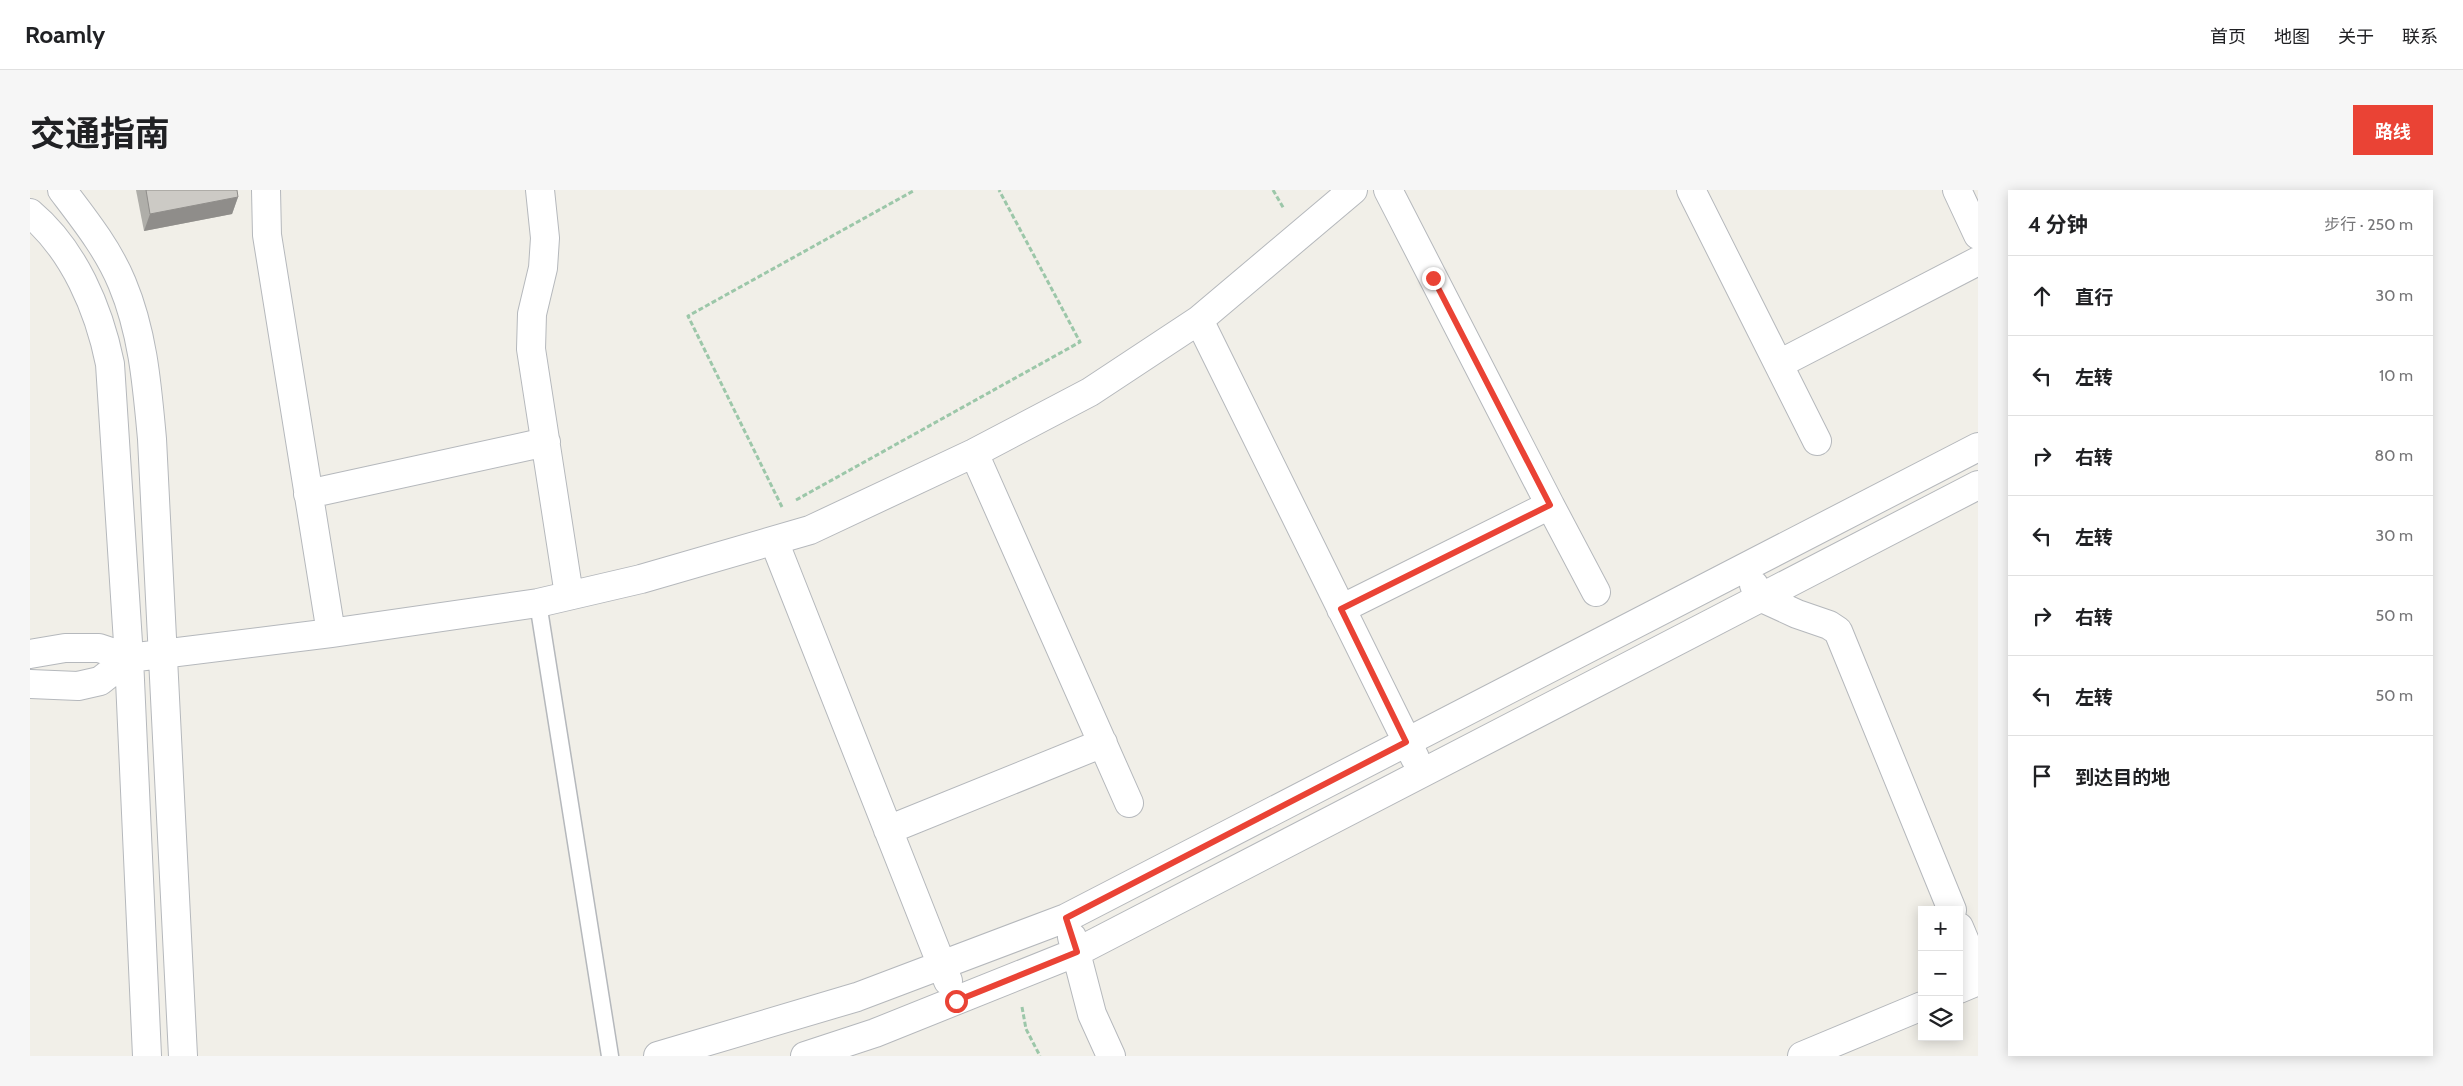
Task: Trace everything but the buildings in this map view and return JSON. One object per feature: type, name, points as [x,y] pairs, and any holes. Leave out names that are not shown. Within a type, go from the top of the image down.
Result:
[{"type":"street","points":[[62,190],[104,249],[121,282],[135,318],[143,352],[152,439],[161,655],[182,1056]]},
{"type":"street","points":[[266,190],[267,235],[330,633]]},
{"type":"street","points":[[540,190],[545,238],[543,268],[532,314],[532,349],[569,595]]},
{"type":"street","points":[[30,654],[66,648],[99,648],[129,658],[161,655],[330,633],[538,602],[650,576],[810,530],[974,453],[1090,392],[1199,320],[1353,190]]},
{"type":"street","points":[[1388,190],[1596,592]]},
{"type":"street","points":[[1691,190],[1817,441]]},
{"type":"street","points":[[1957,190],[1978,235]]},
{"type":"street","points":[[30,213],[61,246],[93,304],[104,336],[110,364],[129,658],[148,1056]]},
{"type":"street","points":[[1779,364],[1978,262]]},
{"type":"street","points":[[1199,320],[1406,742],[1423,772]]},
{"type":"street","points":[[308,494],[546,442]]},
{"type":"street","points":[[658,1056],[857,997],[1066,918],[1978,447]]},
{"type":"street","points":[[974,453],[1129,803]]},
{"type":"street","points":[[805,1056],[875,1034],[1077,952],[1760,597],[1978,486]]},
{"type":"street","points":[[1341,609],[1550,505]]},
{"type":"street","points":[[774,541],[940,965],[956,1001]]},
{"type":"street","points":[[1745,566],[1760,597],[1797,614],[1829,625],[1838,632],[1950,906]]},
{"type":"street","points":[[30,684],[78,686],[100,681],[113,673],[129,658]]},
{"type":"street","points":[[888,830],[1102,743]]},
{"type":"street","points":[[1963,924],[1978,916]]},
{"type":"street","points":[[1066,918],[1077,952],[1092,1014],[1111,1056]]},
{"type":"street","points":[[1963,936],[1978,972]]},
{"type":"street","points":[[1963,987],[1978,981]]},
{"type":"street","points":[[1802,1056],[1918,1008]]},
{"type":"lane","points":[[538,602],[610,1056]]},
{"type":"path","points":[[915,190],[688,316],[782,508],[1080,342],[999,190]]},
{"type":"path","points":[[1022,974],[1022,1009],[1026,1029],[1040,1056]]},
{"type":"route","points":[[956,1001],[1077,952],[1066,918],[1406,742],[1341,609],[1550,505],[1433,278]]}]
